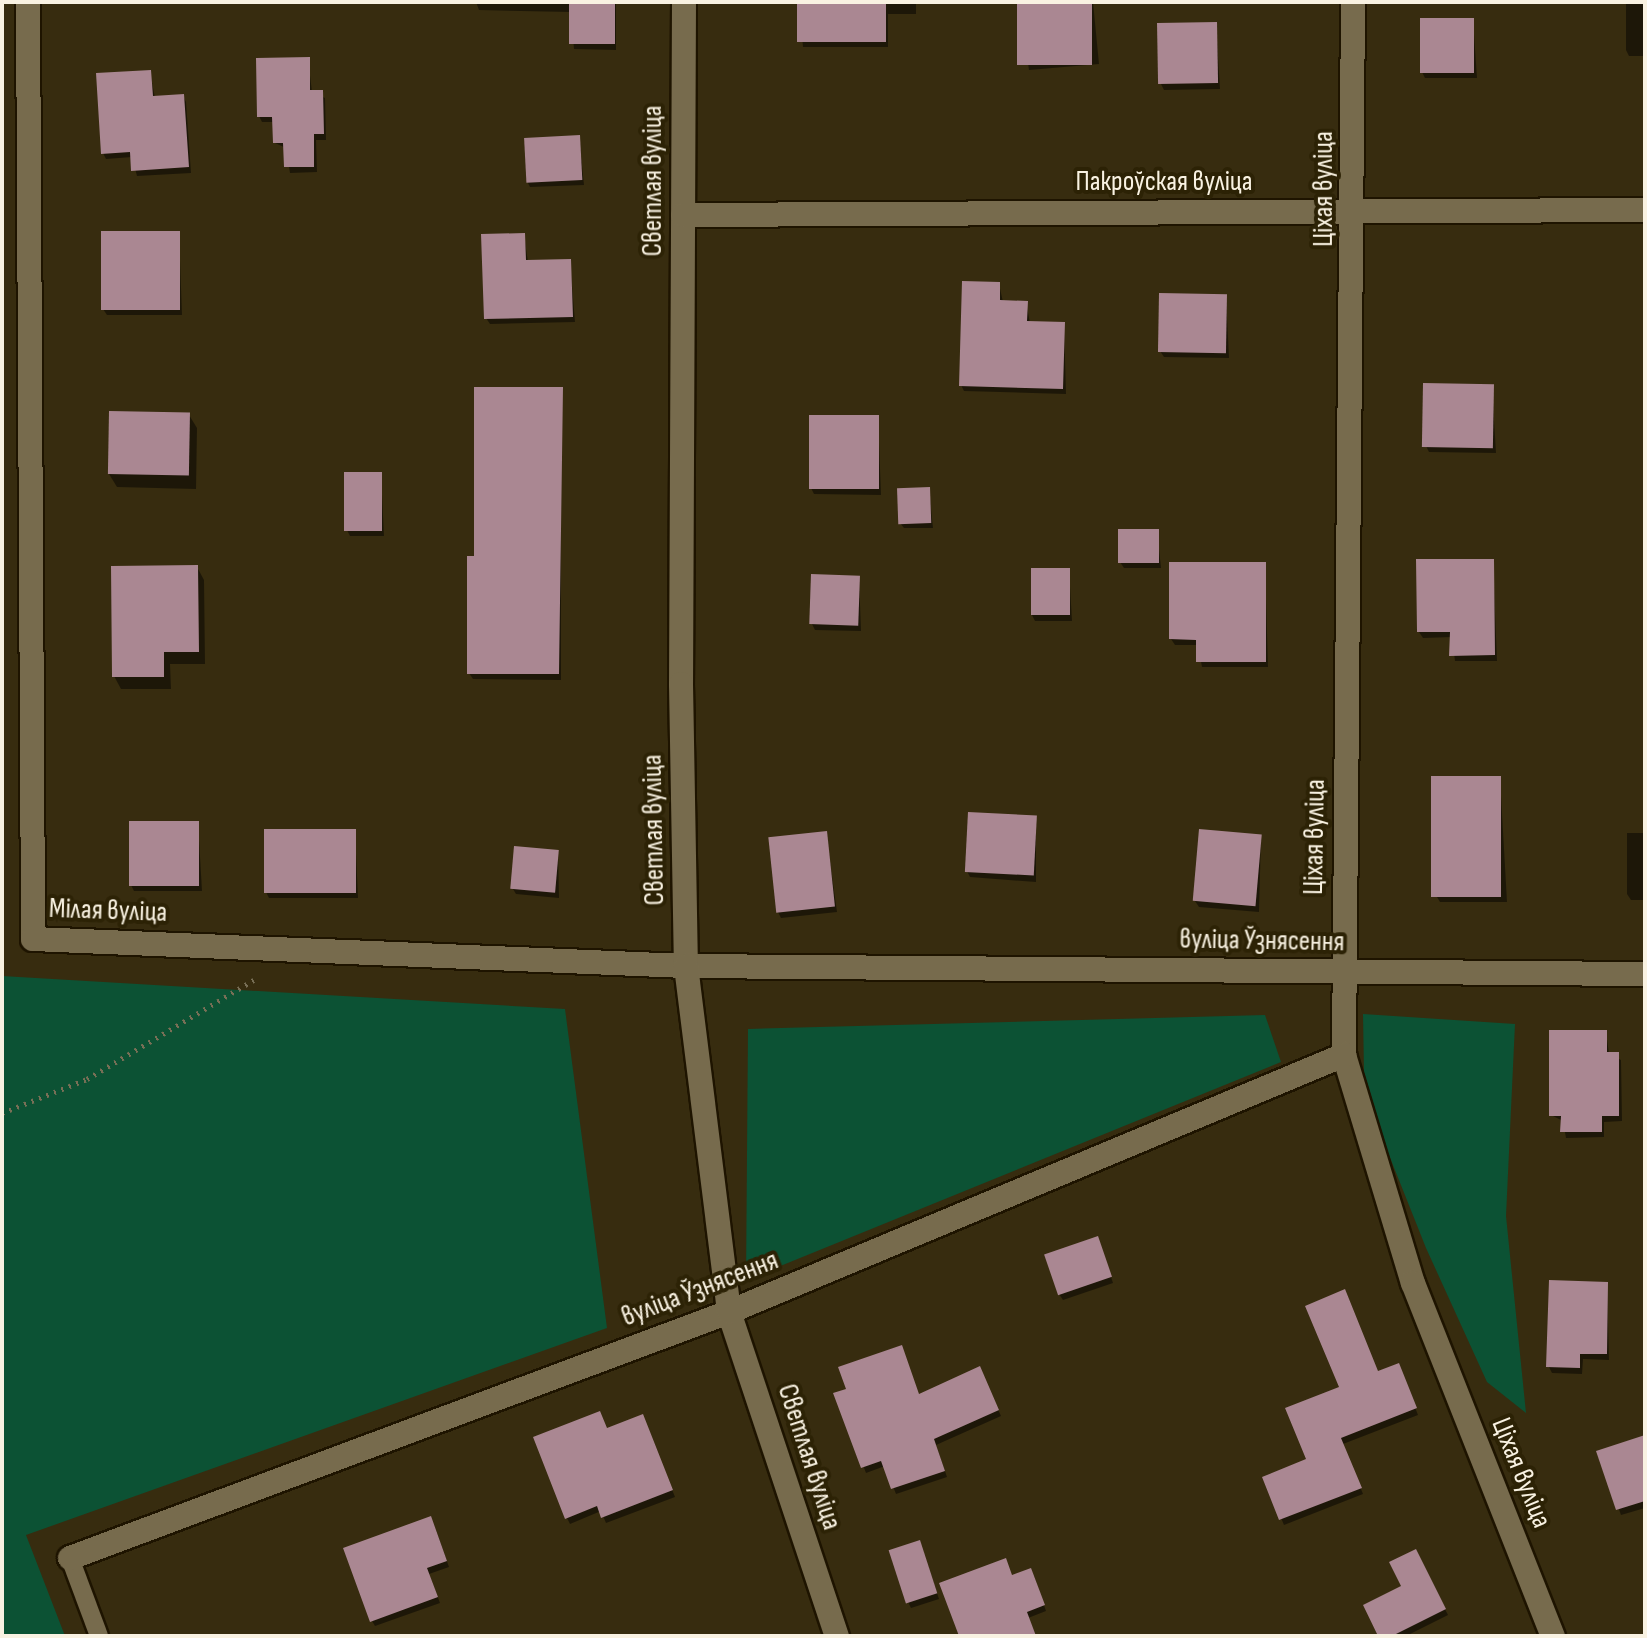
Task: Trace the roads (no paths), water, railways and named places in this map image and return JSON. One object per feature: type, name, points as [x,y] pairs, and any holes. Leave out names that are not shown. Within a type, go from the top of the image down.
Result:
[{"type":"street","name":"Мілая вуліца","points":[[28,2],[33,939],[686,966]]},
{"type":"street","name":"Светлая вуліца","points":[[684,2],[686,966],[729,1312],[837,1636]]},
{"type":"street","name":"Ціхая вуліца","points":[[1353,2],[1354,211],[1344,1055],[1413,1283],[1553,1636]]},
{"type":"street","name":"Пакроўская вуліца","points":[[683,215],[1645,210]]},
{"type":"street","name":"вуліца Ўзнясення","points":[[686,966],[1645,974]]},
{"type":"street","name":"вуліца Ўзнясення","points":[[70,1558],[729,1312],[1344,1055]]},
{"type":"lane","points":[[70,1558],[99,1636]]}]
